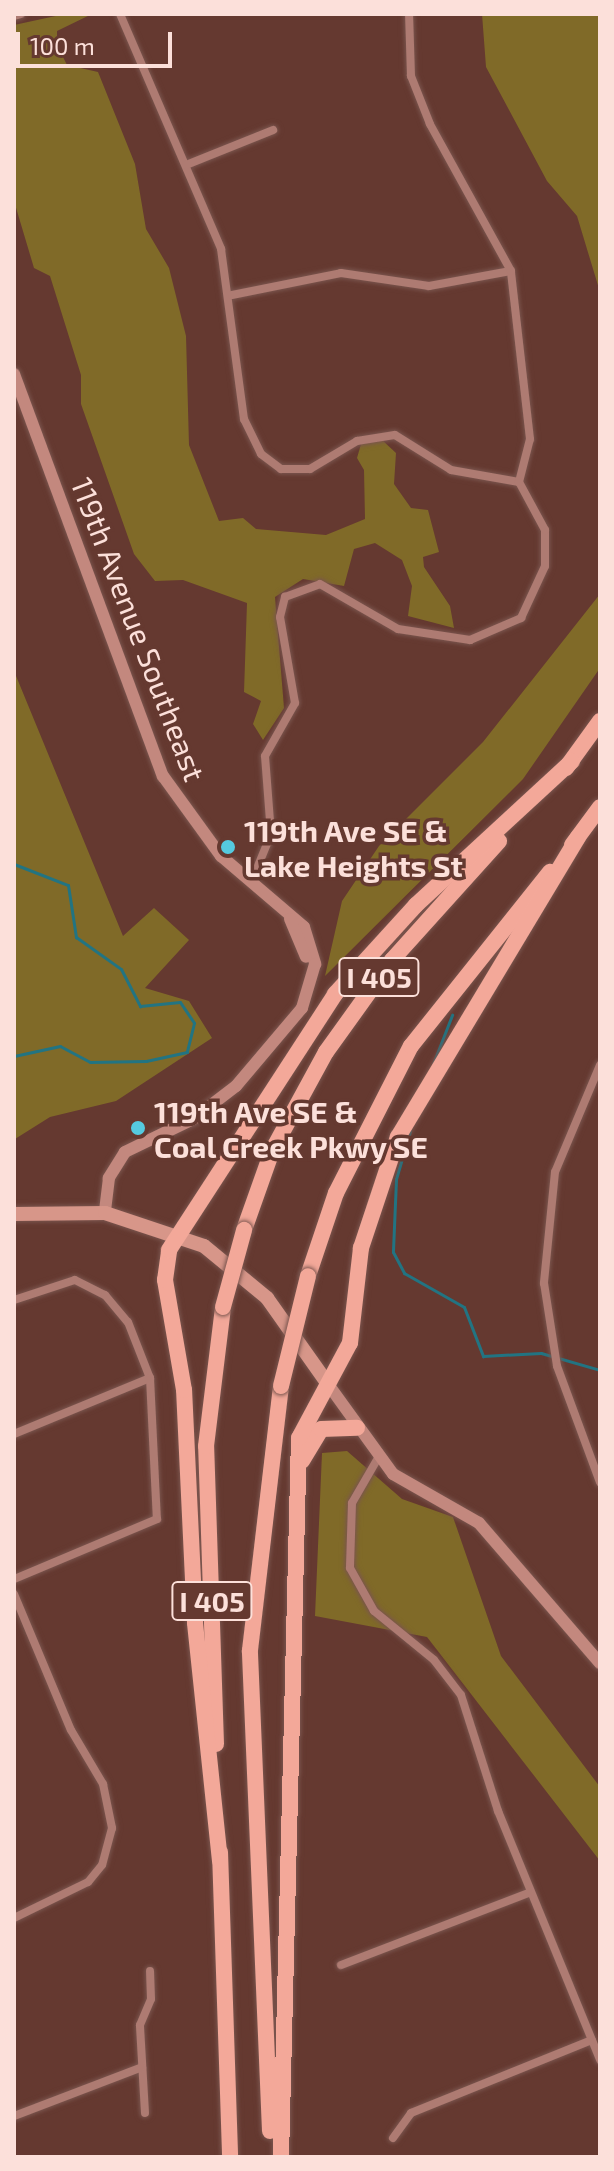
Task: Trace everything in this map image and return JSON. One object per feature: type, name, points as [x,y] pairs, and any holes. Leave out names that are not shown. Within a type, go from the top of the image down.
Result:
[{"type":"highway","name":"I 405","points":[[230,2157],[206,1446],[223,1307],[244,1230],[295,1102],[357,1004],[572,761],[600,721]]},
{"type":"highway","points":[[220,1861],[195,1622],[184,1390],[165,1269],[177,1232],[335,994],[416,905],[572,761]]},
{"type":"highway","name":"I 405","points":[[273,2157],[250,1650],[281,1386],[308,1276],[336,1193],[411,1046],[600,807]]},
{"type":"highway","points":[[281,2157],[299,1470],[303,1421],[350,1343],[361,1248],[398,1137],[578,838]]},
{"type":"highway","points":[[299,1470],[321,1429],[357,1428]]},
{"type":"main road","points":[[14,1214],[105,1213],[177,1232],[267,1298],[325,1380]]},
{"type":"street","points":[[14,16],[21,14]]},
{"type":"street","points":[[120,14],[186,165],[232,295],[252,443],[271,464],[292,471],[333,460],[357,441],[395,435],[451,470],[519,482]]},
{"type":"street","points":[[251,883],[271,834],[265,756],[294,711],[280,617],[285,597],[298,587],[320,584],[398,629],[457,640],[503,631],[536,596],[545,530],[519,482],[530,439],[511,271],[425,112],[409,63],[409,14]]},
{"type":"street","points":[[186,165],[273,130]]},
{"type":"street","points":[[232,295],[341,273],[429,286],[511,271]]},
{"type":"street","name":"119th Avenue Southeast","points":[[14,374],[20,404],[157,763],[202,835],[286,913],[304,947],[304,986],[255,1064],[206,1111],[125,1152],[109,1178],[105,1213]]},
{"type":"street","points":[[600,1065],[555,1172],[544,1283],[557,1366],[600,1482]]},
{"type":"street","points":[[14,1300],[64,1281],[85,1282],[128,1322],[150,1378],[157,1519],[14,1579]]},
{"type":"street","points":[[14,1434],[150,1378]]},
{"type":"street","points":[[325,1380],[378,1458],[402,1481],[479,1523],[600,1663]]},
{"type":"street","points":[[378,1458],[352,1503],[350,1568],[374,1611],[434,1660],[461,1695],[529,1893],[600,2060]]},
{"type":"street","points":[[14,1594],[107,1795],[111,1840],[102,1865],[77,1891],[14,1918]]},
{"type":"street","points":[[341,1965],[529,1893]]},
{"type":"street","points":[[145,2113],[140,2025],[151,1999],[150,1971]]},
{"type":"street","points":[[393,2138],[411,2113],[592,2040]]},
{"type":"street","points":[[14,2116],[142,2067]]},
{"type":"shaded area","points":[[65,14],[92,14],[57,31],[57,45],[67,65],[98,72],[135,164],[146,229],[169,268],[186,336],[189,445],[219,521],[243,518],[256,529],[326,535],[365,519],[364,470],[357,458],[361,444],[381,439],[396,453],[394,484],[411,508],[428,510],[439,552],[423,557],[424,567],[450,606],[454,628],[408,616],[412,586],[402,560],[375,543],[354,549],[344,586],[303,579],[275,597],[284,708],[263,740],[253,724],[261,701],[244,692],[247,603],[183,580],[155,581],[134,554],[81,404],[81,375],[50,276],[34,268],[14,201],[14,25]]},
{"type":"shaded area","points":[[482,14],[599,14],[600,292],[577,216],[547,181],[486,67]]},
{"type":"shaded area","points":[[600,594],[600,668],[523,779],[325,976],[342,901],[379,846],[483,742]]},
{"type":"shaded area","points":[[14,671],[123,936],[154,908],[189,940],[145,988],[189,1001],[212,1038],[116,1101],[50,1117],[15,1139]]},
{"type":"shaded area","points":[[347,1451],[402,1499],[453,1517],[501,1656],[600,1787],[600,1861],[427,1637],[315,1616],[322,1453]]},
{"type":"waterway","points":[[14,864],[68,885],[76,937],[121,969],[140,1006],[180,1002],[194,1023],[187,1052],[146,1061],[90,1062],[60,1046],[14,1056]]},
{"type":"waterway","points":[[433,1064],[452,1015]]},
{"type":"waterway","points":[[410,1131],[396,1179],[393,1252],[404,1273],[464,1307],[483,1356],[541,1353],[600,1370]]},
{"type":"place","name":"119th Ave SE & Lake Heights St","points":[[228,847]]},
{"type":"place","name":"119th Ave SE & Coal Creek Pkwy SE","points":[[138,1128]]}]
